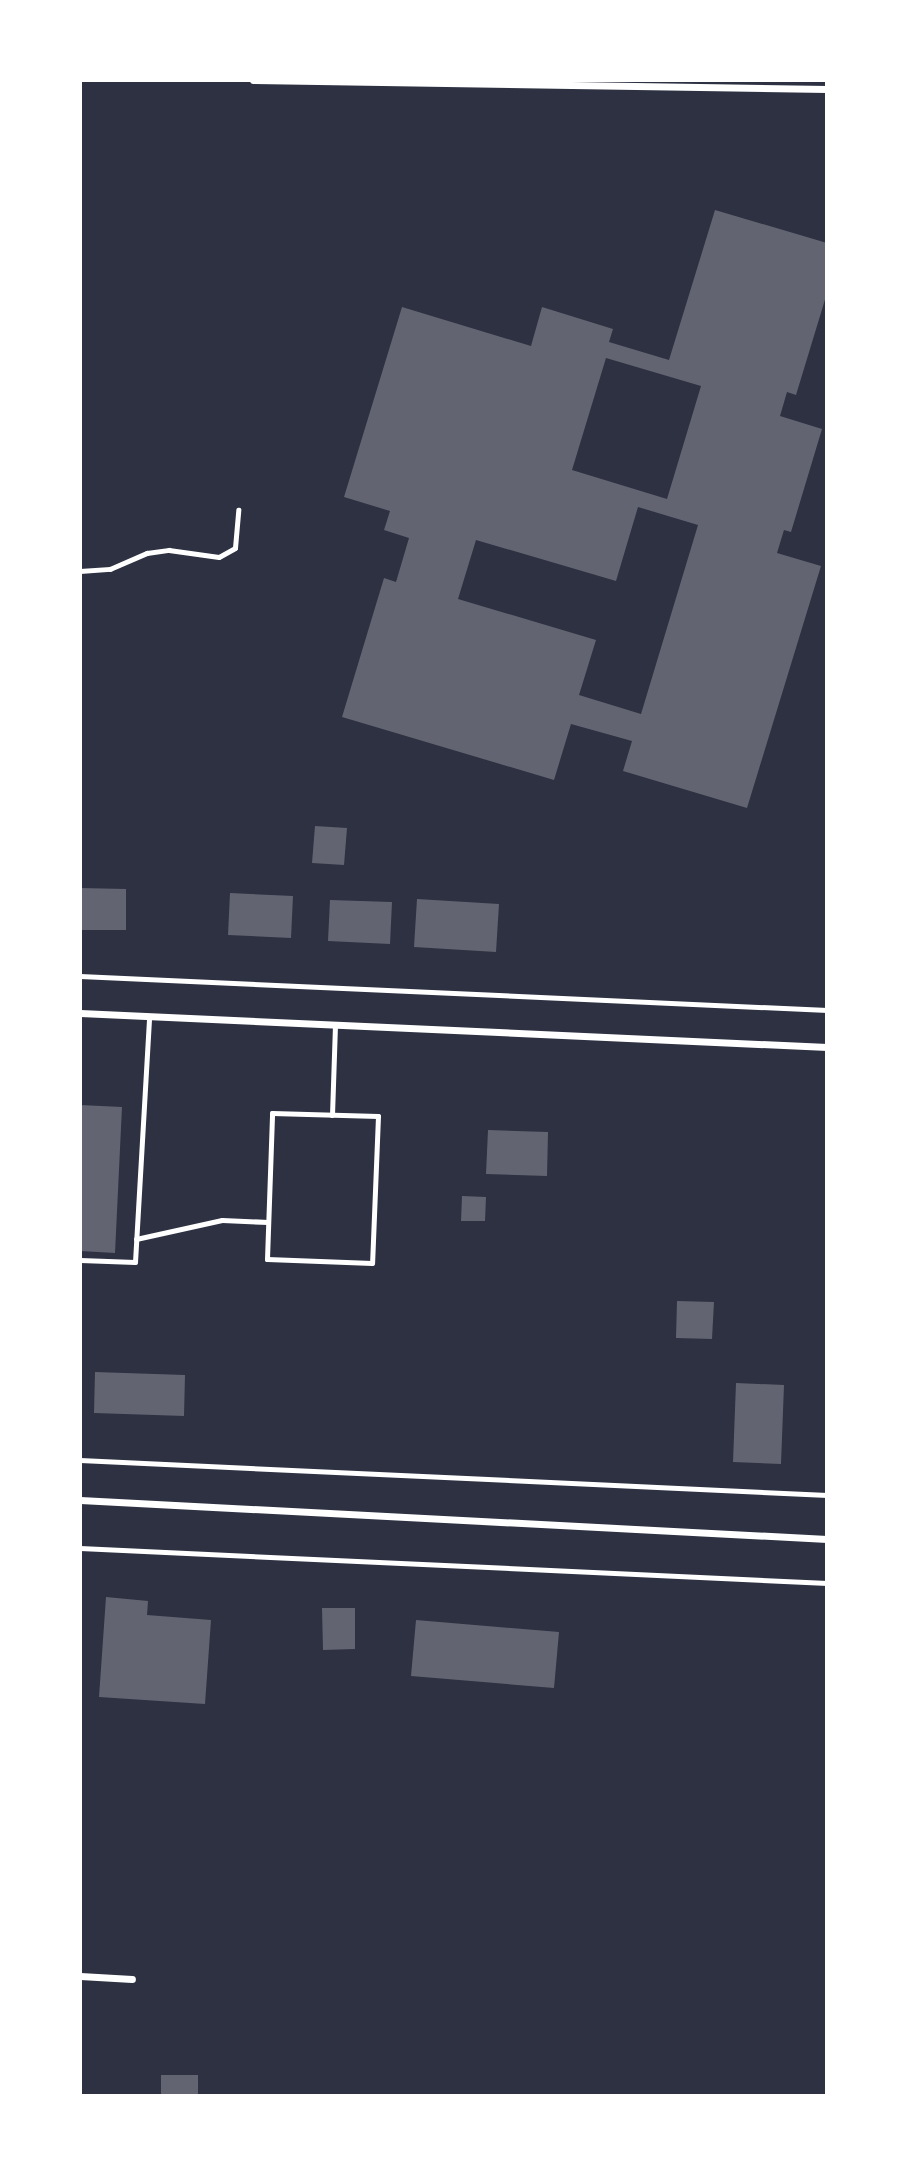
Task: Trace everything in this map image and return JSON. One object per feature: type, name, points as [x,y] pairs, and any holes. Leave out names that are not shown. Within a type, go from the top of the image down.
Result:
[{"type":"street","points":[[253,80],[784,84],[827,89]]},
{"type":"street","points":[[80,1013],[827,1047]]},
{"type":"street","points":[[80,1500],[827,1539]]},
{"type":"street","points":[[80,1976],[132,1979]]},
{"type":"lane","points":[[80,1260],[135,1262],[149,1016]]},
{"type":"lane","points":[[331,1115],[335,1025]]},
{"type":"lane","points":[[272,1112],[331,1115],[378,1116],[372,1263],[267,1259],[272,1112]]},
{"type":"lane","points":[[136,1239],[222,1220],[268,1222]]},
{"type":"path","points":[[80,570],[110,569],[147,553],[169,550],[219,557],[235,548],[238,510]]},
{"type":"path","points":[[80,976],[827,1010]]},
{"type":"path","points":[[80,1460],[827,1495]]},
{"type":"path","points":[[80,1548],[827,1583]]},
{"type":"building","points":[[715,210],[827,243],[827,293],[796,395],[787,392],[780,416],[822,429],[791,532],[784,530],[777,553],[821,566],[747,808],[623,771],[632,741],[571,724],[554,780],[342,717],[384,578],[396,582],[409,538],[384,530],[390,511],[344,497],[402,307],[531,346],[542,307],[613,329],[609,342],[669,360]],"holes":[[[606,358],[701,386],[667,499],[572,470]],[[638,507],[698,525],[641,714],[579,695],[596,640],[458,599],[476,540],[616,581]]]},
{"type":"building","points":[[315,826],[347,828],[344,865],[312,863]]},
{"type":"building","points":[[80,888],[126,889],[126,930],[80,930]]},
{"type":"building","points":[[230,893],[293,896],[291,938],[228,935]]},
{"type":"building","points":[[417,899],[499,904],[496,952],[414,947]]},
{"type":"building","points":[[330,900],[392,902],[390,944],[328,941]]},
{"type":"building","points":[[80,1105],[122,1107],[115,1253],[80,1251]]},
{"type":"building","points":[[488,1130],[548,1132],[547,1176],[486,1174]]},
{"type":"building","points":[[462,1196],[486,1197],[485,1221],[461,1221]]},
{"type":"building","points":[[677,1301],[714,1302],[712,1339],[676,1338]]},
{"type":"building","points":[[95,1372],[185,1375],[184,1416],[94,1413]]},
{"type":"building","points":[[736,1383],[784,1385],[781,1464],[733,1462]]},
{"type":"building","points":[[106,1597],[148,1601],[147,1615],[211,1620],[205,1704],[99,1697]]},
{"type":"building","points":[[322,1608],[355,1608],[355,1649],[323,1650]]},
{"type":"building","points":[[416,1620],[559,1632],[554,1688],[411,1676]]},
{"type":"building","points":[[161,2075],[198,2075],[198,2096],[161,2096]]}]
